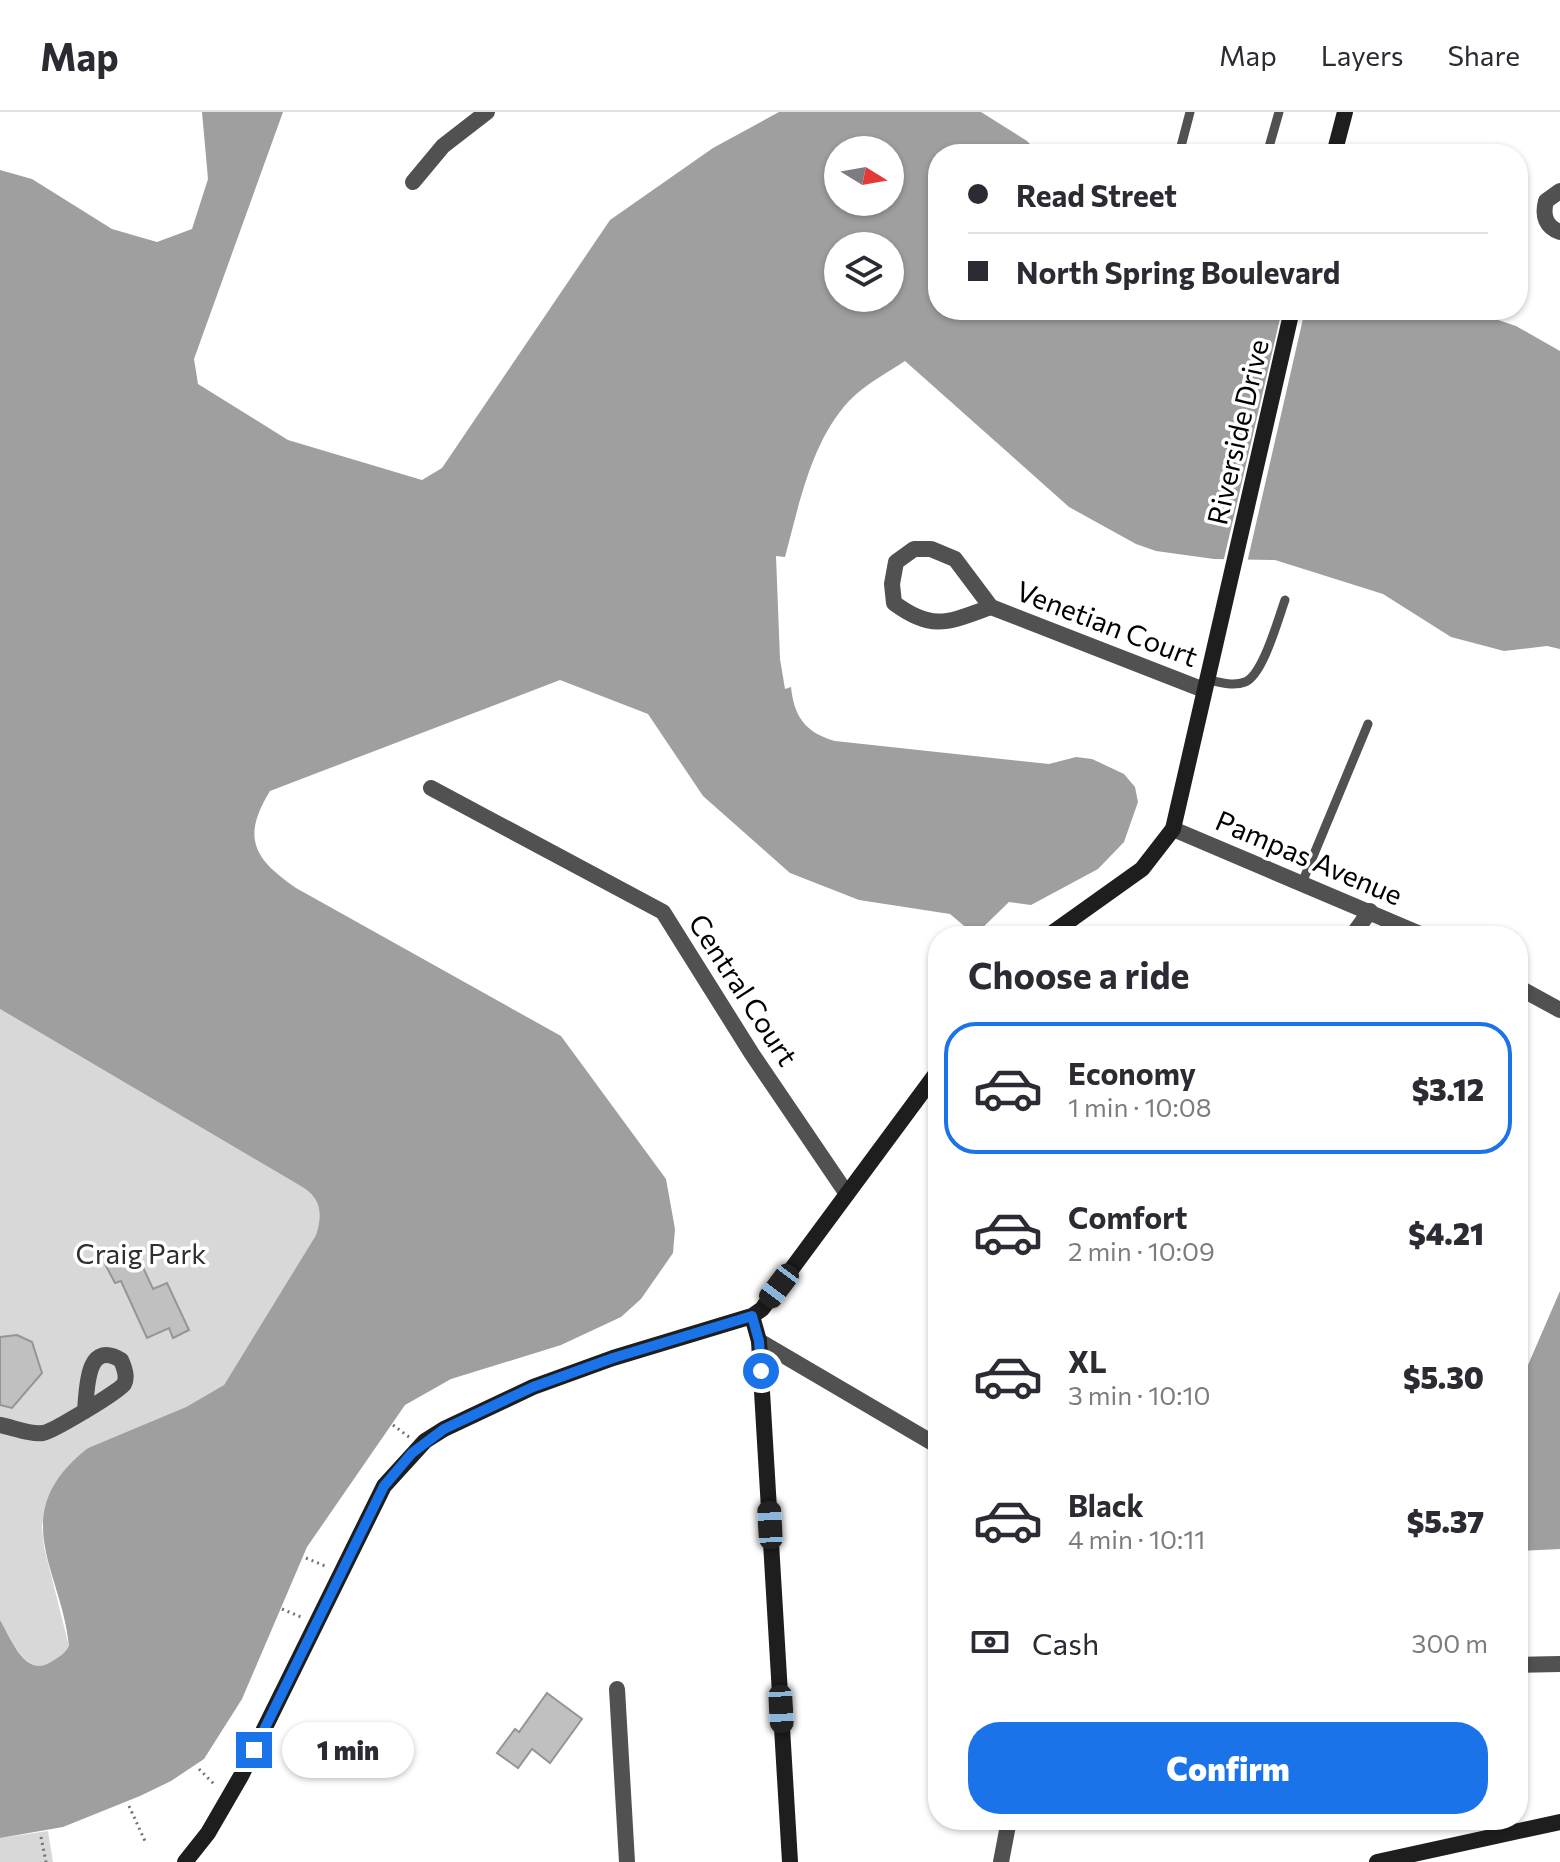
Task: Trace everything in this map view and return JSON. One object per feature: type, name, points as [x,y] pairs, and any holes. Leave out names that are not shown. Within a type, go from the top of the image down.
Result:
[{"type":"street","points":[[413,182],[472,117],[487,112]]},
{"type":"street","points":[[1337,144],[1345,112]]},
{"type":"street","points":[[1560,191],[1546,201],[1544,215],[1551,228],[1560,232]]},
{"type":"street","name":"Riverside Drive","points":[[1173,829],[1290,320]]},
{"type":"street","name":"Venetian Court","points":[[991,607],[937,625],[914,618],[894,603],[892,584],[896,562],[914,549],[931,549],[955,559],[991,607],[1205,685]]},
{"type":"street","name":"Central Court","points":[[431,788],[663,912],[752,1054],[847,1194]]},
{"type":"street","points":[[1062,926],[1142,869],[1173,829]]},
{"type":"street","name":"Pampas Avenue","points":[[1173,829],[1403,926]]},
{"type":"street","points":[[1359,926],[1370,911]]},
{"type":"street","points":[[1528,992],[1560,1010]]},
{"type":"street","points":[[185,1862],[208,1833],[241,1776],[384,1486],[412,1453],[444,1429],[560,1378],[752,1316],[762,1309],[928,1085]]},
{"type":"street","points":[[752,1316],[759,1341],[790,1862]]},
{"type":"street","points":[[759,1341],[928,1440]]},
{"type":"street","points":[[0,1425],[44,1433],[85,1411]]},
{"type":"street","points":[[1528,1665],[1560,1664]]},
{"type":"street","points":[[617,1689],[627,1862]]},
{"type":"street","points":[[1528,1829],[1560,1822]]},
{"type":"street","points":[[1001,1862],[1007,1830]]},
{"type":"street","points":[[1377,1862],[1526,1830]]},
{"type":"lane","points":[[1182,144],[1190,112]]},
{"type":"lane","points":[[1270,144],[1279,112]]},
{"type":"lane","points":[[1205,685],[1247,682],[1258,671],[1285,600]]},
{"type":"lane","points":[[1302,883],[1368,724]]},
{"type":"path","points":[[306,1558],[341,1574]]},
{"type":"path","points":[[282,1609],[316,1624]]},
{"type":"path","points":[[199,1769],[221,1792]]},
{"type":"path","points":[[129,1806],[145,1841]]},
{"type":"path","points":[[41,1837],[46,1862]]},
{"type":"green space","name":"Craig Park","points":[[0,1009],[304,1188],[317,1203],[320,1215],[316,1235],[224,1385],[186,1407],[88,1448],[46,1507],[42,1526],[44,1547],[69,1646],[60,1656],[40,1666],[19,1653],[0,1620]]},
{"type":"green space","points":[[48,1831],[53,1862],[0,1862],[0,1838]]},
{"type":"shaded area","points":[[202,112],[283,112],[194,359],[198,384],[288,440],[422,480],[442,468],[610,220],[713,148],[779,112],[981,112],[1030,144],[928,144],[928,320],[1498,320],[1516,326],[1560,351],[1560,649],[1547,646],[1504,651],[1451,637],[1383,594],[1275,560],[1214,559],[1156,551],[1136,544],[1069,507],[905,361],[862,390],[836,417],[808,475],[785,557],[776,556],[780,659],[785,689],[791,687],[795,707],[803,722],[816,733],[835,741],[1049,764],[1076,757],[1092,759],[1124,774],[1135,787],[1138,802],[1124,842],[1098,869],[1031,905],[1009,902],[984,926],[964,926],[950,914],[859,900],[790,873],[703,796],[648,714],[560,680],[270,791],[261,807],[254,835],[256,846],[270,867],[296,888],[561,1036],[666,1179],[675,1229],[673,1253],[641,1299],[621,1317],[561,1345],[451,1379],[405,1405],[307,1547],[242,1699],[204,1759],[171,1781],[140,1796],[63,1827],[0,1838],[0,1620],[19,1653],[32,1664],[40,1666],[49,1663],[69,1646],[44,1543],[43,1520],[49,1496],[63,1472],[88,1448],[186,1407],[224,1385],[316,1235],[319,1221],[317,1203],[304,1188],[0,1009],[0,170],[32,179],[112,229],[157,242],[192,229],[208,179]]},
{"type":"shaded area","points":[[1560,1291],[1560,1549],[1528,1551],[1528,1365]]},
{"type":"pier","points":[[1280,320],[1303,320],[1247,563],[1223,563]]},
{"type":"building","points":[[135,1250],[153,1289],[167,1283],[189,1330],[173,1338],[169,1328],[147,1338],[121,1281],[115,1283],[105,1264]]},
{"type":"building","points":[[17,1335],[32,1342],[42,1373],[12,1408],[0,1405],[0,1337]]},
{"type":"building","points":[[547,1693],[582,1719],[550,1763],[532,1749],[518,1768],[497,1753],[515,1729],[519,1732]]},
{"type":"route","points":[[254,1750],[384,1486],[425,1441],[533,1387],[613,1358],[752,1316],[759,1341],[761,1371]]}]
